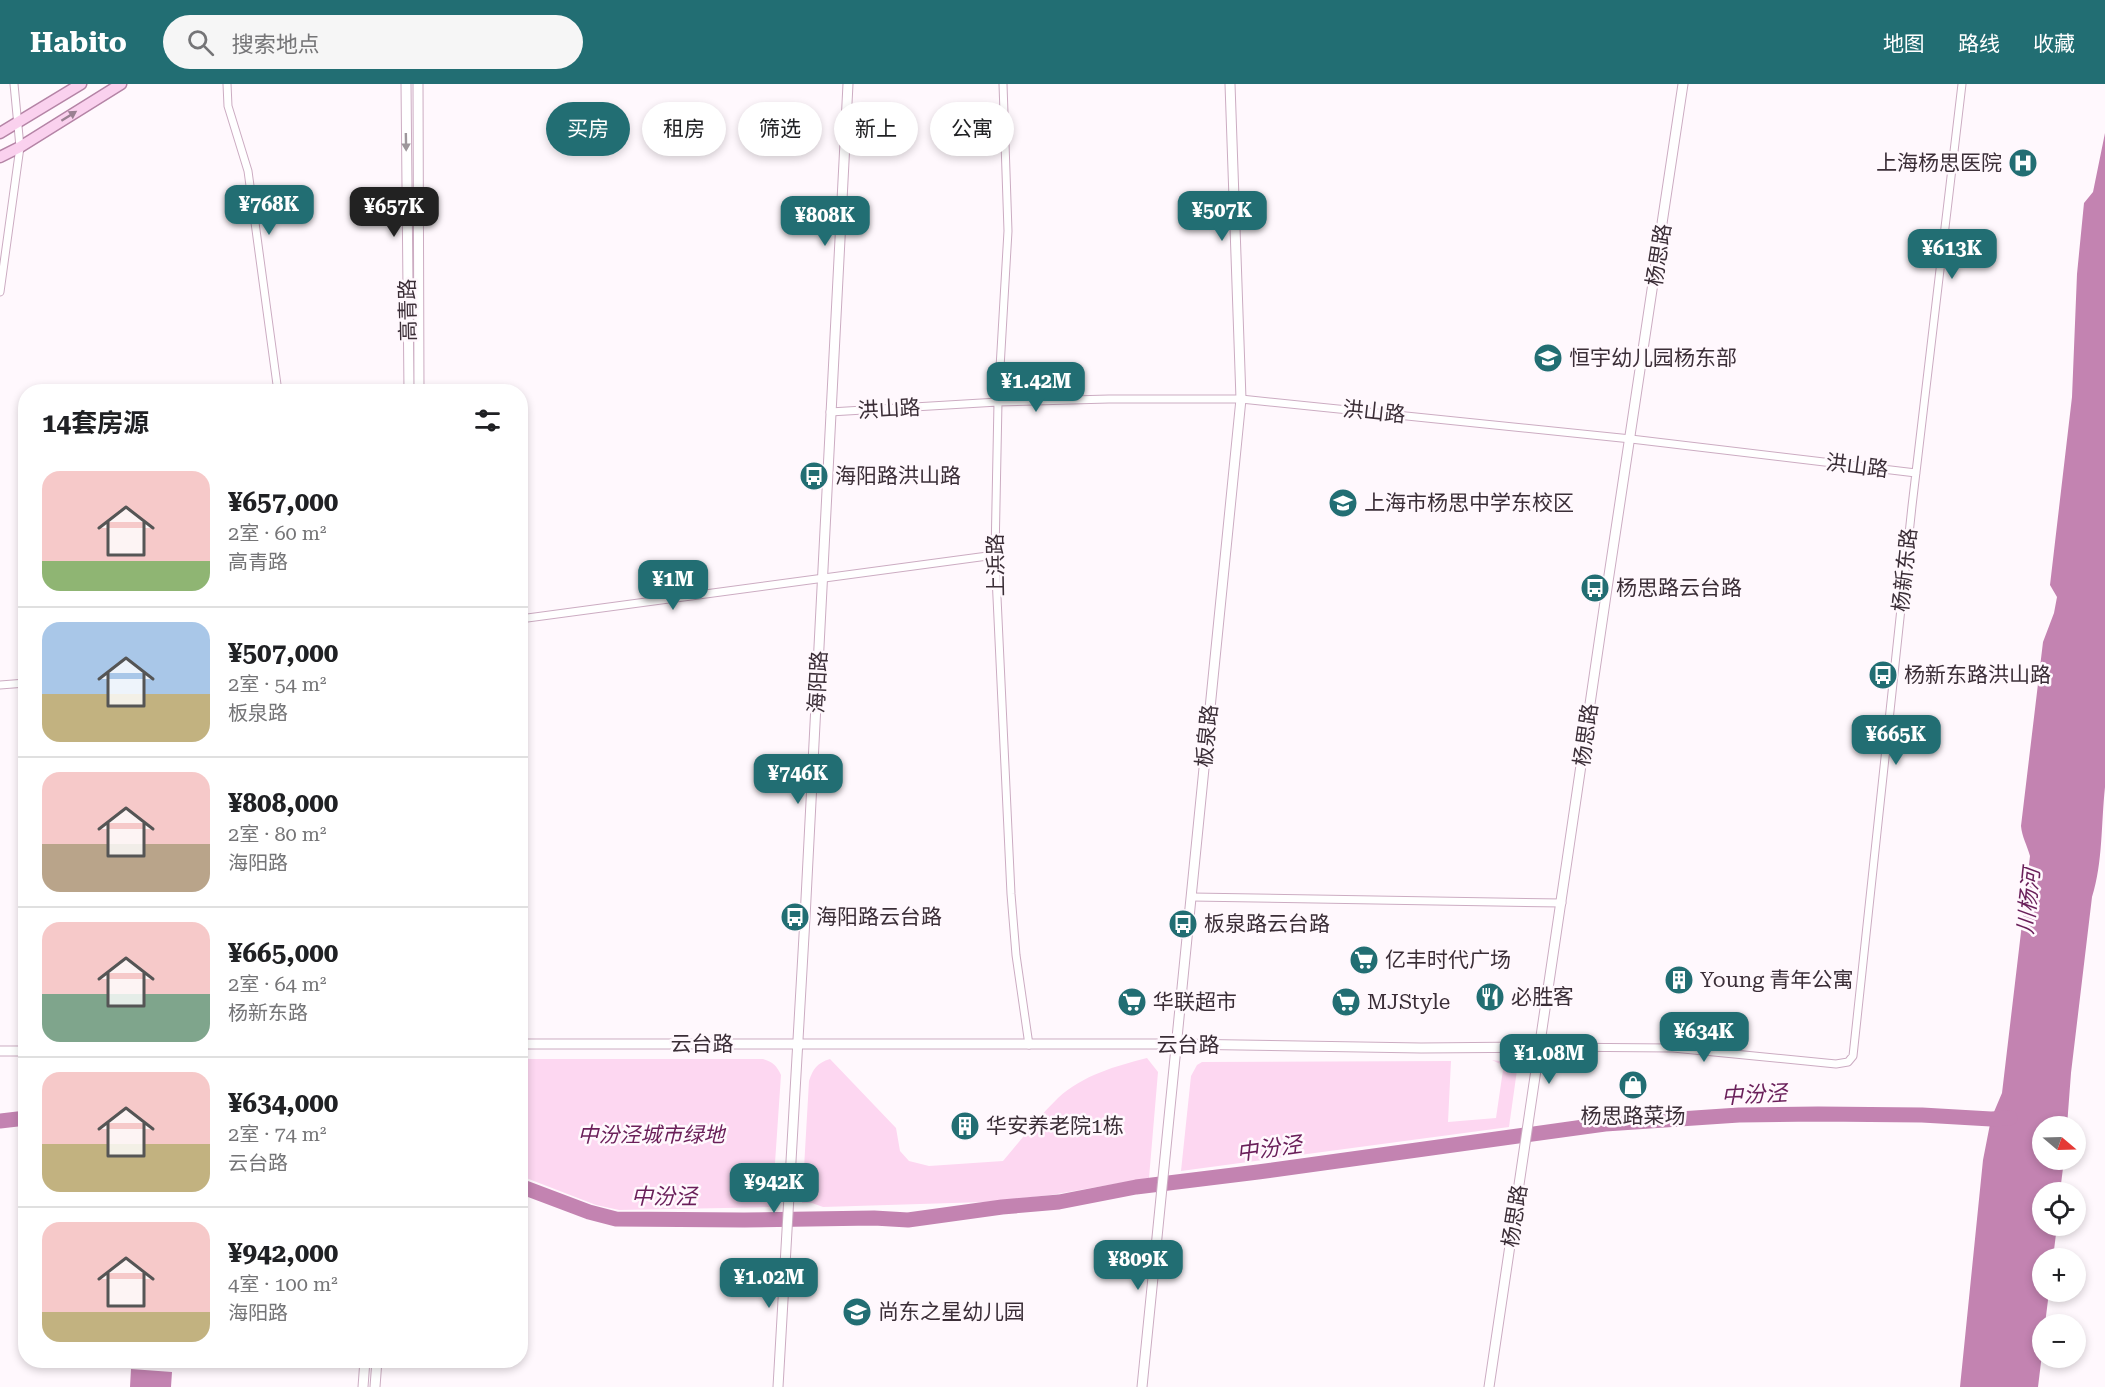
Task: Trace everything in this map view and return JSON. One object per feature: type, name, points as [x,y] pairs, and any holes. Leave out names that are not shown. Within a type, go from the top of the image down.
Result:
[{"type":"main road","points":[[0,133],[81,84]]},
{"type":"main road","points":[[0,157],[121,84]]},
{"type":"street","points":[[0,292],[20,147],[14,84]]},
{"type":"street","points":[[227,84],[228,106],[248,171],[277,384]]},
{"type":"street","name":"高青路","points":[[406,84],[409,384]]},
{"type":"street","name":"高青路","points":[[418,84],[419,384]]},
{"type":"street","name":"海阳路","points":[[778,1387],[796,1043],[805,918],[848,84]]},
{"type":"street","name":"上浜路","points":[[1003,84],[1008,231],[998,402],[995,555],[1011,894],[1016,955],[1029,1045]]},
{"type":"street","name":"板泉路","points":[[1142,1387],[1241,399],[1230,84]]},
{"type":"street","name":"杨思路","points":[[1489,1387],[1683,84]]},
{"type":"street","name":"杨新东路","points":[[1852,1056],[1916,473],[1962,84]]},
{"type":"street","name":"洪山路","points":[[830,412],[998,402],[1241,399],[1630,439],[1916,473]]},
{"type":"street","points":[[528,618],[995,555]]},
{"type":"street","points":[[0,686],[18,684]]},
{"type":"street","points":[[1192,897],[1562,903]]},
{"type":"street","name":"云台路","points":[[528,1044],[1177,1044],[1421,1048],[1673,1048],[1836,1064],[1848,1062],[1852,1056]]},
{"type":"street","points":[[0,1052],[18,1051]]},
{"type":"street","points":[[363,1387],[364,1368]]},
{"type":"street","points":[[375,1387],[376,1368]]},
{"type":"green space","points":[[1147,1058],[1158,1072],[1149,1178],[1051,1195],[985,1202],[823,1207],[812,1203],[802,1203],[809,1081],[816,1067],[822,1062],[830,1059],[896,1128],[900,1151],[909,1161],[929,1166],[1003,1161],[1044,1113],[1068,1090],[1100,1072]]},
{"type":"green space","name":"中汾泾城市绿地","points":[[528,1059],[763,1059],[776,1067],[781,1075],[772,1207],[619,1210],[596,1205],[528,1179]]},
{"type":"green space","points":[[1492,1060],[1513,1063],[1517,1070],[1509,1127],[1181,1171],[1191,1076],[1197,1065],[1202,1062],[1451,1061],[1448,1122],[1496,1118],[1503,1070],[1500,1064]]},
{"type":"water","name":"川杨河","points":[[2105,133],[2105,787],[2100,857],[2092,897],[2068,1116],[2032,1116],[2032,1170],[2063,1170],[2061,1182],[2032,1182],[2032,1236],[2056,1236],[2054,1248],[2032,1248],[2032,1302],[2048,1302],[2046,1314],[2032,1314],[2032,1368],[2040,1368],[2038,1387],[1960,1387],[1983,1160],[1991,1119],[2002,1093],[2030,856],[2021,826],[2043,642],[2054,613],[2057,597],[2050,585],[2072,397],[2077,274],[2084,203],[2093,192]]},
{"type":"water","points":[[131,1369],[172,1372],[171,1387],[130,1387]]},
{"type":"waterway","name":"中汾泾","points":[[528,1189],[589,1212],[616,1219],[874,1218],[908,1220],[1059,1202],[1136,1187],[1605,1124],[1739,1115],[1922,1115],[2010,1118]]},
{"type":"waterway","name":"中汾泾","points":[[0,1121],[18,1119]]},
{"type":"place","name":"上海杨思医院","points":[[2023,163]]},
{"type":"place","name":"恒宇幼儿园杨东部","points":[[1548,358]]},
{"type":"place","name":"海阳路洪山路","points":[[814,476]]},
{"type":"place","name":"上海市杨思中学东校区","points":[[1343,503]]},
{"type":"place","name":"杨思路云台路","points":[[1595,588]]},
{"type":"place","name":"杨新东路洪山路","points":[[1883,675]]},
{"type":"place","name":"海阳路云台路","points":[[795,917]]},
{"type":"place","name":"板泉路云台路","points":[[1183,924]]},
{"type":"place","name":"亿丰时代广场","points":[[1364,960]]},
{"type":"place","name":"Young 青年公寓","points":[[1679,980]]},
{"type":"place","name":"必胜客","points":[[1490,997]]},
{"type":"place","name":"华联超市","points":[[1132,1002]]},
{"type":"place","name":"MJStyle","points":[[1346,1002]]},
{"type":"place","name":"杨思路菜场","points":[[1633,1085]]},
{"type":"place","name":"华安养老院1栋","points":[[965,1126]]},
{"type":"place","name":"尚东之星幼儿园","points":[[857,1312]]}]
